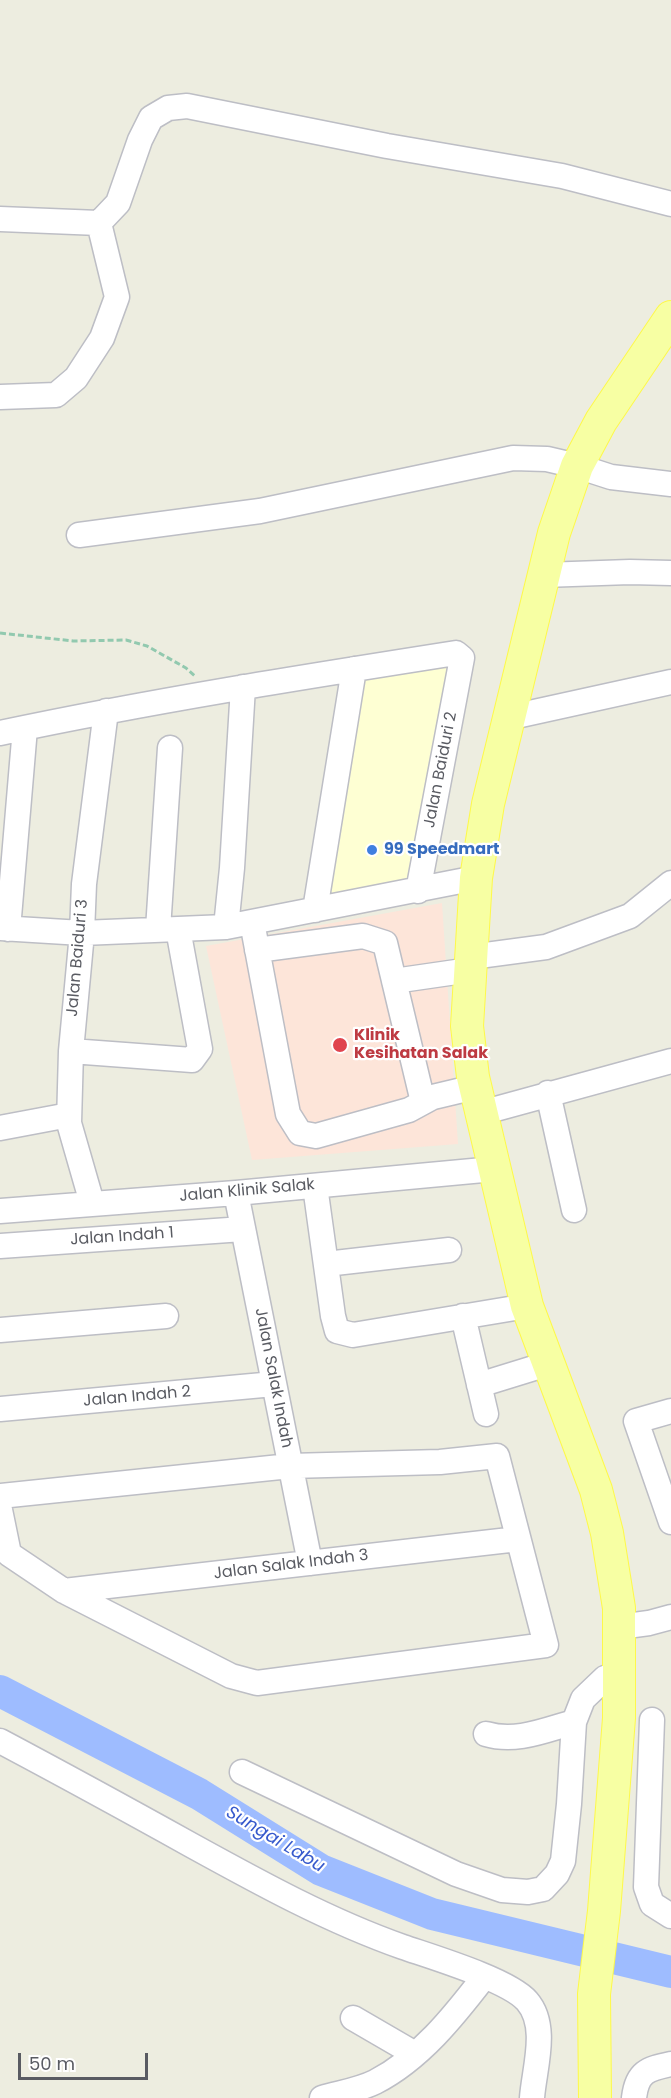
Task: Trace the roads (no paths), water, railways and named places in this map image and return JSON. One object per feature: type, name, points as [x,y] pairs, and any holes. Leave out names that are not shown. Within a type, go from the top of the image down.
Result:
[{"type":"main road","points":[[595,2098],[594,1994],[604,1911],[619,1718],[619,1608],[607,1533],[596,1490],[527,1306],[478,1100],[467,1026],[476,878],[488,804],[507,718],[554,533],[577,466],[601,421],[670,321]]},
{"type":"main road","points":[[573,2098],[595,2038]]},
{"type":"street","points":[[99,224],[118,203],[140,140],[151,118],[168,108],[187,106],[387,146],[562,176],[671,204]]},
{"type":"street","points":[[0,219],[99,224]]},
{"type":"street","points":[[0,397],[57,395],[76,378],[102,338],[117,297],[99,224]]},
{"type":"street","points":[[79,535],[260,511],[513,458],[547,459],[611,477],[671,484]]},
{"type":"street","points":[[543,575],[671,573]]},
{"type":"street","name":"Jalan Baiduri 2","points":[[354,669],[456,654],[462,658],[418,891]]},
{"type":"street","points":[[0,733],[211,692],[354,669],[315,910]]},
{"type":"street","points":[[507,718],[671,682]]},
{"type":"street","points":[[226,927],[232,868],[243,687]]},
{"type":"street","name":"Jalan Baiduri 3","points":[[92,1203],[69,1123],[70,1051],[82,933],[84,884],[106,711]]},
{"type":"street","points":[[25,728],[4,929],[82,933],[226,927],[476,878]]},
{"type":"street","points":[[70,1051],[192,1060],[200,1049],[168,929],[170,748]]},
{"type":"street","points":[[394,981],[546,947],[630,916],[671,883]]},
{"type":"street","points":[[252,922],[288,1114],[300,1133],[316,1136],[409,1110],[433,1097],[478,1100],[548,1093],[671,1061]]},
{"type":"street","points":[[257,950],[363,936],[385,943],[423,1102]]},
{"type":"street","points":[[548,1093],[574,1210]]},
{"type":"street","points":[[0,1128],[69,1114]]},
{"type":"street","name":"Jalan Klinik Salak","points":[[0,1211],[236,1193],[494,1169]]},
{"type":"street","points":[[315,1186],[333,1316],[337,1330],[353,1335],[527,1306]]},
{"type":"street","name":"Jalan Salak Indah","points":[[236,1193],[310,1563]]},
{"type":"street","name":"Jalan Indah 1","points":[[0,1246],[243,1229]]},
{"type":"street","points":[[326,1264],[449,1250]]},
{"type":"street","points":[[0,1330],[166,1316]]},
{"type":"street","points":[[463,1316],[486,1414]]},
{"type":"street","points":[[479,1385],[547,1364]]},
{"type":"street","name":"Jalan Indah 2","points":[[0,1409],[274,1384]]},
{"type":"street","points":[[671,1411],[636,1421],[671,1522]]},
{"type":"street","points":[[0,1496],[290,1466],[440,1462],[497,1456],[546,1645],[257,1683],[231,1676],[64,1591],[9,1554],[0,1510]]},
{"type":"street","name":"Jalan Salak Indah 3","points":[[64,1591],[518,1539]]},
{"type":"street","points":[[619,1627],[671,1617]]},
{"type":"street","points":[[242,1772],[456,1874],[502,1890],[528,1892],[543,1889],[557,1874],[563,1861],[574,1722],[583,1699],[605,1678],[620,1673]]},
{"type":"street","points":[[619,1718],[662,1720],[646,1887],[652,1904],[671,1916]]},
{"type":"street","points":[[486,1734],[500,1738],[516,1738],[574,1722]]},
{"type":"street","points":[[0,1741],[281,1895],[381,1940],[484,1977],[514,1991],[527,2001],[537,2018],[539,2039],[532,2098]]},
{"type":"street","points":[[322,2098],[373,2083],[415,2054],[440,2031],[484,1977]]},
{"type":"street","points":[[353,2018],[415,2054]]},
{"type":"street","points":[[634,2098],[636,2085],[644,2073],[649,2069],[671,2064]]},
{"type":"waterway","name":"Sungai Labu","points":[[0,1691],[199,1794],[321,1870],[432,1914],[671,1972]]},
{"type":"place","name":"99 Speedmart","points":[[372,850]]},
{"type":"place","name":"Klinik Kesihatan Salak","points":[[340,1045]]}]
